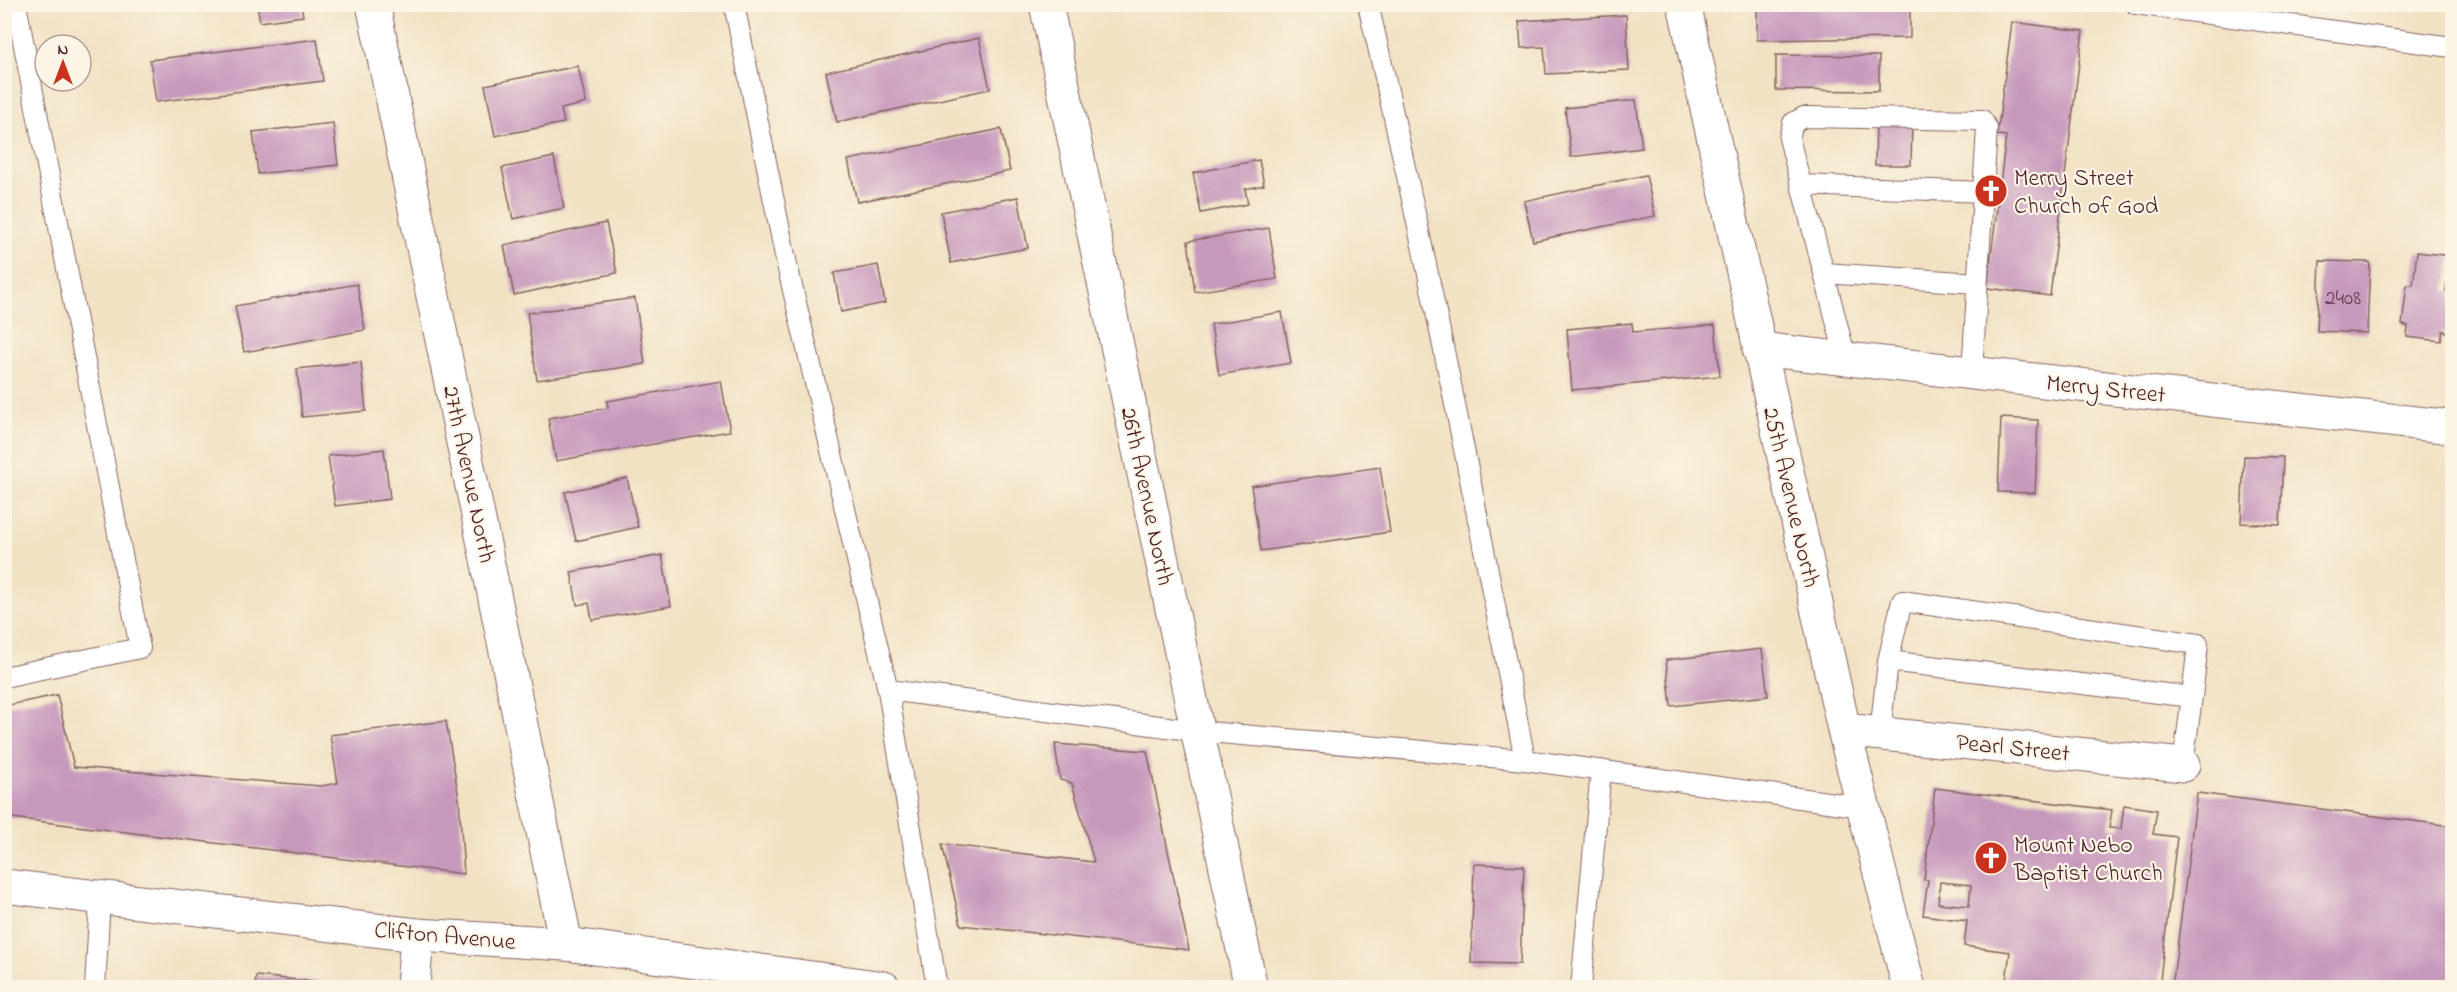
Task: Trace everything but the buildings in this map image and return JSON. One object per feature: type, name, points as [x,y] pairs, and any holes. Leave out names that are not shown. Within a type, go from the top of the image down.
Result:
[{"type":"street","name":"27th Avenue North","points":[[373,4],[566,944]]},
{"type":"street","name":"26th Avenue North","points":[[1046,4],[1251,987]]},
{"type":"street","name":"25th Avenue North","points":[[1684,4],[1844,730],[1909,987]]},
{"type":"street","name":"Merry Street","points":[[1759,349],[2452,427]]},
{"type":"street","name":"Pearl Street","points":[[1844,730],[2183,765]]},
{"type":"street","name":"Clifton Avenue","points":[[4,886],[417,935],[566,944],[732,977],[884,987]]},
{"type":"street","points":[[413,987],[417,935]]},
{"type":"lane","points":[[4,677],[140,648],[16,4]]},
{"type":"lane","points":[[734,4],[787,265],[888,690],[937,987]]},
{"type":"lane","points":[[1368,4],[1402,150],[1464,443],[1525,760]]},
{"type":"lane","points":[[2136,4],[2452,47]]},
{"type":"lane","points":[[1846,359],[1789,138],[1793,123],[1804,117],[1982,120],[1987,128],[1972,373]]},
{"type":"lane","points":[[1801,185],[1983,192]]},
{"type":"lane","points":[[1824,273],[1977,283]]},
{"type":"lane","points":[[1880,734],[1888,661],[1902,601],[2198,644],[2183,765]]},
{"type":"lane","points":[[1888,661],[2192,697]]},
{"type":"lane","points":[[888,690],[1197,731],[1525,760],[1863,807]]},
{"type":"lane","points":[[1581,987],[1601,770]]},
{"type":"lane","points":[[95,987],[100,898]]},
{"type":"place","name":"Merry Street Church of God","points":[[1991,191]]},
{"type":"place","name":"Mount Nebo Baptist Church","points":[[1991,858]]}]
